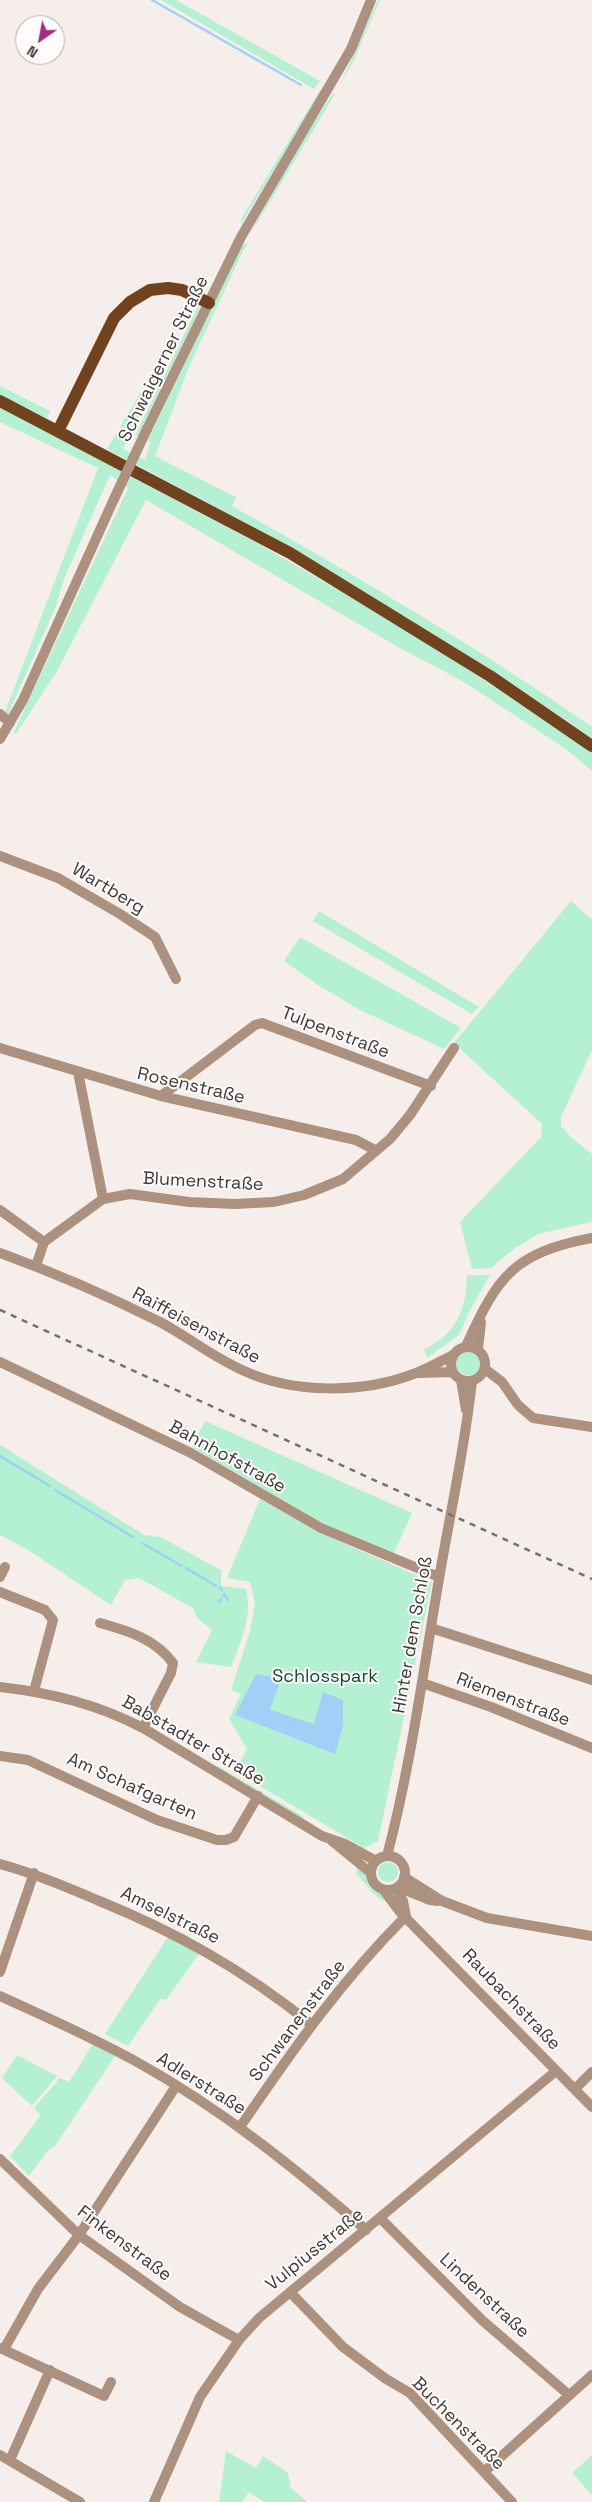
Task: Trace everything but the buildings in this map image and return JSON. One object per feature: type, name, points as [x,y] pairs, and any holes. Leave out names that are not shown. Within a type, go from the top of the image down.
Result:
[{"type":"main road","points":[[58,431],[114,318],[130,302],[150,290],[168,288],[182,290],[209,303]]},
{"type":"main road","points":[[0,401],[290,553],[490,676],[592,746]]},
{"type":"street","name":"Schwaigerner Straße","points":[[0,739],[23,700],[147,429],[250,221],[351,49],[371,0]]},
{"type":"street","points":[[0,714],[10,723]]},
{"type":"street","name":"Wartberg","points":[[0,856],[58,878],[155,937],[176,979]]},
{"type":"street","name":"Tulpenstraße","points":[[160,1096],[255,1025],[262,1023],[430,1086]]},
{"type":"street","name":"Rosenstraße","points":[[0,1048],[160,1096],[356,1140],[375,1150]]},
{"type":"street","name":"Blumenstraße","points":[[44,1242],[103,1199],[130,1194],[188,1202],[236,1204],[274,1202],[304,1195],[343,1179],[390,1138],[410,1115],[454,1048]]},
{"type":"street","points":[[78,1072],[103,1199]]},
{"type":"street","points":[[0,1210],[44,1242],[36,1266]]},
{"type":"street","points":[[453,1355],[451,1363],[453,1372],[461,1380],[472,1381],[480,1377],[485,1369],[485,1358],[478,1349],[466,1346],[494,1290],[509,1272],[524,1260],[542,1250],[592,1238]]},
{"type":"street","name":"Raiffeisenstraße","points":[[0,1253],[36,1266],[162,1323],[219,1359],[256,1377],[278,1382],[322,1388],[365,1385],[415,1373],[453,1355],[466,1346]]},
{"type":"street","points":[[478,1349],[481,1314]]},
{"type":"street","name":"Bahnhofstraße","points":[[0,1362],[191,1453],[320,1528],[439,1577]]},
{"type":"street","points":[[485,1369],[502,1382],[518,1405],[533,1418],[592,1427]]},
{"type":"street","name":"Raiffeisenstraße","points":[[415,1373],[453,1372]]},
{"type":"street","name":"Hinter dem Schloß","points":[[461,1380],[468,1419]]},
{"type":"street","name":"Hinter dem Schloß","points":[[387,1856],[398,1816],[422,1683],[468,1419],[472,1381]]},
{"type":"street","points":[[0,1577],[6,1567]]},
{"type":"street","points":[[0,1592],[45,1610],[53,1620],[34,1691]]},
{"type":"street","points":[[100,1624],[134,1633],[162,1648],[173,1663],[172,1674],[143,1728]]},
{"type":"street","points":[[431,1628],[592,1680]]},
{"type":"street","name":"Riemenstraße","points":[[422,1683],[491,1707],[592,1748]]},
{"type":"street","name":"Babstadter Straße","points":[[0,1687],[34,1691],[92,1705],[143,1728],[332,1840],[371,1873],[374,1883],[383,1889]]},
{"type":"street","name":"Am Schafgarten","points":[[0,1756],[28,1760],[51,1769],[157,1820],[217,1840],[226,1840],[234,1837],[258,1796]]},
{"type":"street","name":"Babstadter Straße","points":[[332,1840],[345,1844],[376,1861]]},
{"type":"street","points":[[371,1873],[376,1861],[387,1856],[396,1858],[402,1864],[404,1877],[397,1887]]},
{"type":"street","name":"Amselstraße","points":[[0,1864],[34,1873],[191,1942],[247,1977],[311,2024]]},
{"type":"street","points":[[0,1972],[34,1873]]},
{"type":"street","points":[[404,1877],[442,1901],[487,1918],[592,1936]]},
{"type":"street","points":[[383,1889],[397,1887],[430,1900],[442,1901]]},
{"type":"street","name":"Raubachstraße","points":[[397,1887],[403,1901],[406,1916]]},
{"type":"street","name":"Raubachstraße","points":[[383,1889],[406,1916],[592,2107]]},
{"type":"street","name":"Schwanenstraße","points":[[240,2127],[311,2024],[371,1953],[406,1916]]},
{"type":"street","name":"Adlerstraße","points":[[0,1996],[105,2045],[176,2086],[240,2127],[304,2175],[366,2230]]},
{"type":"street","name":"Vulpiusstraße","points":[[154,2502],[200,2397],[240,2340],[272,2305],[366,2230],[556,2071]]},
{"type":"street","points":[[575,2089],[592,2072]]},
{"type":"street","points":[[111,2382],[104,2396],[2,2348],[38,2289],[79,2235],[176,2086]]},
{"type":"street","name":"Finkenstraße","points":[[0,2159],[79,2235],[180,2307],[240,2340]]},
{"type":"street","name":"Lindenstraße","points":[[380,2218],[483,2321],[569,2395]]},
{"type":"street","name":"Buchenstraße","points":[[290,2292],[343,2347],[386,2379],[410,2393],[512,2502]]},
{"type":"street","points":[[10,2460],[50,2370]]},
{"type":"street","points":[[485,2471],[592,2375]]},
{"type":"street","points":[[0,2455],[80,2502]]},
{"type":"green space","points":[[161,0],[176,0],[320,81],[314,89]]},
{"type":"green space","points":[[378,0],[380,0],[352,64],[340,85]]},
{"type":"green space","points":[[320,90],[322,91],[241,224],[241,219]]},
{"type":"green space","points":[[333,93],[335,94],[249,236],[295,152]]},
{"type":"green space","points":[[248,243],[188,369],[155,456],[236,497],[232,506],[324,558],[504,668],[592,727],[592,738],[494,671],[293,548],[107,449],[155,368],[163,372],[123,449],[145,460],[150,443],[148,440],[242,245]]},
{"type":"green space","points":[[197,308],[200,309],[137,437],[136,434]]},
{"type":"green space","points":[[0,386],[50,411],[47,418],[0,395]]},
{"type":"green space","points":[[0,407],[257,543],[424,640],[592,752],[592,771],[566,749],[464,682],[398,647],[146,500],[57,671],[16,734],[14,732],[128,488],[110,475],[64,579],[56,606],[8,714],[5,712],[98,468],[0,422]]},
{"type":"green space","points":[[571,901],[592,920],[592,1050],[561,1117],[561,1126],[572,1138],[592,1154],[592,1222],[538,1234],[515,1248],[491,1268],[472,1269],[460,1222],[541,1137],[542,1124],[454,1043]]},
{"type":"green space","points":[[319,911],[479,1007],[472,1014],[313,921]]},
{"type":"green space","points":[[300,937],[461,1028],[444,1049],[360,1010],[318,985],[284,961]]},
{"type":"green space","points":[[467,1275],[490,1275],[470,1310],[459,1335],[427,1358],[424,1349],[444,1336],[458,1319],[465,1299]]},
{"type":"green space","points":[[468,1351],[476,1355],[480,1363],[476,1371],[468,1375],[460,1371],[456,1363],[460,1355]]},
{"type":"green space","points":[[205,1421],[412,1513],[393,1555],[324,1524],[192,1447]]},
{"type":"green space","points":[[0,1445],[144,1535],[160,1537],[221,1570],[221,1586],[246,1589],[248,1599],[247,1619],[231,1667],[196,1662],[212,1630],[197,1618],[193,1608],[139,1578],[125,1580],[111,1605],[28,1550],[0,1535]]},
{"type":"green space","name":"Schlosspark","points":[[260,1499],[320,1533],[432,1582],[378,1841],[364,1848],[235,1771],[247,1749],[229,1719],[241,1694],[231,1690],[250,1631],[255,1603],[250,1582],[227,1578]]},
{"type":"green space","points":[[218,1766],[304,1817],[303,1819],[217,1768]]},
{"type":"green space","points":[[388,1862],[395,1865],[398,1872],[395,1879],[388,1882],[381,1879],[378,1872],[381,1865]]},
{"type":"green space","points":[[358,1867],[367,1876],[373,1887],[390,1903],[380,1899],[367,1886],[356,1873]]},
{"type":"green space","points":[[168,1937],[199,1954],[166,2000],[161,1998],[128,2046],[105,2034]]},
{"type":"green space","points":[[93,2044],[115,2056],[55,2146],[48,2150],[29,2176],[10,2156],[41,2115],[34,2108],[60,2078],[69,2082]]},
{"type":"green space","points":[[17,2055],[57,2076],[32,2106],[2,2078]]},
{"type":"green space","points":[[226,2451],[256,2468],[263,2456],[288,2473],[291,2488],[307,2502],[264,2502],[249,2492],[242,2502],[219,2502]]},
{"type":"green space","points":[[592,2455],[592,2495],[572,2473]]},
{"type":"water","points":[[256,1674],[281,1679],[270,1710],[314,1724],[323,1692],[343,1700],[343,1726],[335,1754],[235,1715]]},
{"type":"waterway","points":[[152,0],[301,85]]},
{"type":"waterway","points":[[0,1456],[50,1486]]},
{"type":"waterway","points":[[55,1490],[133,1537]]},
{"type":"waterway","points":[[142,1543],[182,1566]]},
{"type":"waterway","points":[[186,1568],[216,1586]]},
{"type":"waterway","points":[[223,1596],[224,1594],[228,1600]]},
{"type":"railway","points":[[0,1310],[592,1579]]}]
